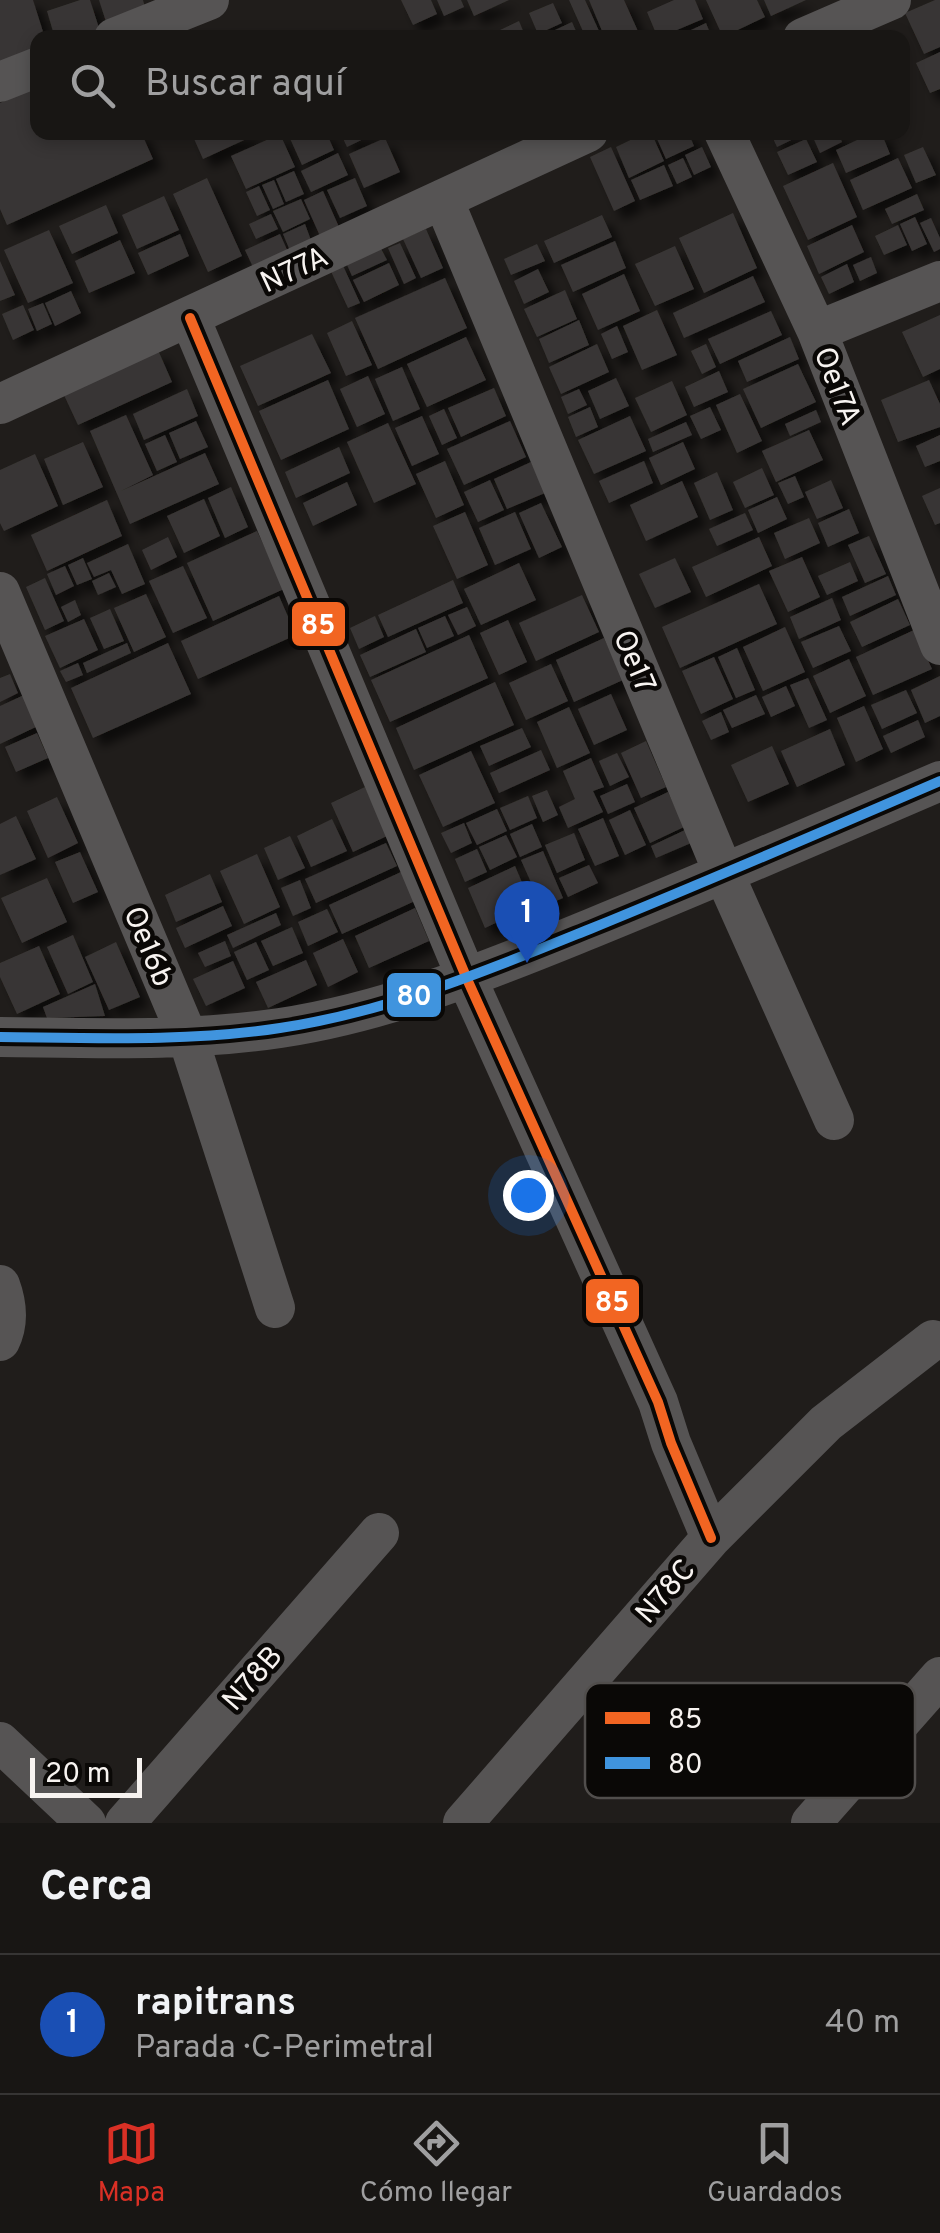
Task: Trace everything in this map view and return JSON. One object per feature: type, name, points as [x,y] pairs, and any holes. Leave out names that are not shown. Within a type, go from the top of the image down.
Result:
[{"type":"street","points":[[134,30],[209,0]]},
{"type":"street","points":[[822,30],[891,0]]},
{"type":"street","points":[[0,82],[30,71]]},
{"type":"street","name":"N77A","points":[[0,404],[570,140]]},
{"type":"street","name":"Oe17A","points":[[728,140],[817,331],[940,644]]},
{"type":"street","name":"Oe17","points":[[443,198],[724,874],[834,1120]]},
{"type":"street","points":[[817,331],[940,281]]},
{"type":"street","points":[[190,318],[467,979],[658,1402],[670,1443],[711,1538]]},
{"type":"street","name":"Oe16b","points":[[0,592],[188,1038],[275,1308]]},
{"type":"street","points":[[0,1037],[188,1038],[284,1028],[467,979],[940,781]]},
{"type":"street","points":[[0,1286],[6,1328],[0,1340]]},
{"type":"street","name":"N78C","points":[[463,1823],[711,1538],[826,1422],[933,1340]]},
{"type":"street","name":"N78B","points":[[125,1823],[379,1532]]},
{"type":"street","points":[[915,1705],[940,1677]]},
{"type":"street","points":[[0,1742],[86,1823]]},
{"type":"street","points":[[810,1823],[832,1798]]},
{"type":"building","points":[[0,0],[33,0],[42,30],[30,30],[30,58],[0,68]]},
{"type":"building","points":[[90,0],[100,30],[53,30],[47,11]]},
{"type":"building","points":[[99,0],[143,0],[148,19],[109,30]]},
{"type":"building","points":[[401,0],[431,0],[437,14],[413,25]]},
{"type":"building","points":[[437,0],[461,0],[464,7],[444,16]]},
{"type":"building","points":[[467,0],[509,0],[474,16]]},
{"type":"building","points":[[569,0],[585,0],[599,30],[582,30]]},
{"type":"building","points":[[589,0],[624,0],[637,30],[602,30]]},
{"type":"building","points":[[674,0],[695,0],[703,19],[677,30],[655,30],[647,12]]},
{"type":"building","points":[[706,0],[757,0],[765,17],[738,30],[720,30]]},
{"type":"building","points":[[764,0],[806,0],[771,16]]},
{"type":"building","points":[[940,0],[940,47],[924,54],[905,13]]},
{"type":"building","points":[[553,3],[562,23],[536,30],[529,13]]},
{"type":"building","points":[[519,21],[523,30],[500,30]]},
{"type":"building","points":[[572,22],[576,30],[555,30]]},
{"type":"building","points":[[940,52],[940,89],[930,93],[916,63]]},
{"type":"building","points":[[30,90],[30,140],[145,140],[153,159],[7,225],[0,209],[0,103]]},
{"type":"building","points":[[195,140],[244,140],[203,159]]},
{"type":"building","points":[[267,140],[283,140],[295,167],[246,189],[231,156]]},
{"type":"building","points":[[291,140],[330,140],[334,150],[302,165]]},
{"type":"building","points":[[386,140],[400,172],[364,188],[349,154]]},
{"type":"building","points":[[630,140],[655,140],[664,161],[629,178],[616,147]]},
{"type":"building","points":[[658,140],[691,140],[694,146],[666,159]]},
{"type":"building","points":[[806,140],[817,162],[788,175],[777,152]]},
{"type":"building","points":[[814,140],[841,140],[842,142],[820,153]]},
{"type":"building","points":[[857,140],[884,140],[890,154],[846,173],[836,150]]},
{"type":"building","points":[[611,147],[635,201],[614,211],[590,157]]},
{"type":"building","points":[[702,147],[711,167],[694,175],[685,155]]},
{"type":"building","points":[[923,147],[936,175],[916,183],[904,155]]},
{"type":"building","points":[[338,153],[348,175],[311,192],[301,171]]},
{"type":"building","points":[[683,158],[692,177],[677,184],[668,165]]},
{"type":"building","points":[[898,158],[912,188],[863,210],[850,180]]},
{"type":"building","points":[[833,163],[857,217],[808,240],[783,186]]},
{"type":"building","points":[[664,165],[673,186],[640,200],[631,180]]},
{"type":"building","points":[[294,171],[304,194],[286,202],[276,179]]},
{"type":"building","points":[[207,178],[242,256],[208,272],[173,194]]},
{"type":"building","points":[[355,178],[367,206],[340,218],[327,190]]},
{"type":"building","points":[[274,180],[284,204],[273,209],[262,185]]},
{"type":"building","points":[[259,186],[270,210],[257,216],[246,192]]},
{"type":"building","points":[[323,191],[339,227],[320,236],[304,200]]},
{"type":"building","points":[[917,194],[924,210],[892,224],[885,209]]},
{"type":"building","points":[[164,196],[179,230],[137,249],[122,215]]},
{"type":"building","points":[[301,199],[310,219],[283,232],[273,211]]},
{"type":"building","points":[[106,205],[118,233],[72,254],[59,226]]},
{"type":"building","points":[[733,213],[757,268],[704,293],[679,238]]},
{"type":"building","points":[[271,214],[278,229],[256,239],[249,224]]},
{"type":"building","points":[[602,215],[612,237],[554,263],[544,241]]},
{"type":"building","points":[[915,217],[927,244],[912,251],[900,224]]},
{"type":"building","points":[[931,218],[940,238],[940,249],[934,252],[920,223]]},
{"type":"building","points":[[305,224],[312,243],[291,253],[283,234]]},
{"type":"building","points":[[852,225],[864,252],[819,274],[807,246]]},
{"type":"building","points":[[898,225],[907,245],[884,255],[875,236]]},
{"type":"building","points":[[426,229],[443,268],[421,278],[403,239]]},
{"type":"building","points":[[49,230],[73,283],[28,303],[4,250]]},
{"type":"building","points":[[180,234],[189,256],[148,275],[138,253]]},
{"type":"building","points":[[280,234],[288,252],[253,267],[245,250]]},
{"type":"building","points":[[120,240],[135,273],[89,293],[75,261]]},
{"type":"building","points":[[615,241],[626,268],[573,292],[561,265]]},
{"type":"building","points":[[378,243],[387,260],[352,276],[344,258]]},
{"type":"building","points":[[400,243],[416,278],[404,284],[388,248]]},
{"type":"building","points":[[537,244],[545,261],[511,275],[504,259]]},
{"type":"building","points":[[675,246],[694,289],[655,306],[635,264]]},
{"type":"building","points":[[871,257],[877,273],[860,281],[853,265]]},
{"type":"building","points":[[340,259],[360,303],[348,308],[328,265]]},
{"type":"building","points":[[0,261],[15,295],[0,301]]},
{"type":"building","points":[[389,263],[399,285],[364,302],[353,280]]},
{"type":"building","points":[[847,264],[854,282],[829,294],[821,277]]},
{"type":"building","points":[[538,269],[549,292],[524,304],[514,281]]},
{"type":"building","points":[[624,274],[640,311],[598,330],[582,294]]},
{"type":"building","points":[[753,276],[765,302],[684,338],[673,313]]},
{"type":"building","points":[[445,278],[467,328],[378,369],[355,318]]},
{"type":"building","points":[[565,290],[577,319],[537,337],[524,309]]},
{"type":"building","points":[[71,291],[81,313],[55,326],[45,303]]},
{"type":"building","points":[[43,303],[52,324],[37,331],[28,309]]},
{"type":"building","points":[[23,305],[34,330],[13,340],[2,314]]},
{"type":"building","points":[[657,310],[677,355],[642,370],[623,326]]},
{"type":"building","points":[[771,311],[782,335],[720,364],[708,339]]},
{"type":"building","points":[[940,315],[940,369],[923,377],[902,332]]},
{"type":"building","points":[[579,320],[589,345],[549,363],[539,339]]},
{"type":"building","points":[[352,321],[372,365],[346,376],[327,333]]},
{"type":"building","points":[[617,326],[628,352],[612,359],[601,334]]},
{"type":"building","points":[[312,334],[331,373],[258,406],[240,366]]},
{"type":"building","points":[[466,337],[486,380],[427,407],[407,364]]},
{"type":"building","points":[[790,337],[799,359],[747,382],[738,361]]},
{"type":"building","points":[[597,344],[609,372],[561,394],[549,367]]},
{"type":"building","points":[[706,344],[716,367],[702,374],[691,351]]},
{"type":"building","points":[[158,350],[172,382],[78,425],[63,393]]},
{"type":"building","points":[[798,364],[816,402],[761,428],[743,389]]},
{"type":"building","points":[[402,367],[420,409],[393,421],[375,379]]},
{"type":"building","points":[[719,371],[728,392],[694,407],[685,387]]},
{"type":"building","points":[[368,376],[385,414],[357,427],[340,389]]},
{"type":"building","points":[[616,378],[629,406],[600,419],[588,391]]},
{"type":"building","points":[[328,380],[349,429],[281,460],[259,411]]},
{"type":"building","points":[[929,380],[940,404],[940,427],[898,442],[881,400]]},
{"type":"building","points":[[672,381],[687,415],[651,432],[635,398]]},
{"type":"building","points":[[494,388],[506,416],[461,437],[448,408]]},
{"type":"building","points":[[187,389],[198,416],[144,440],[133,414]]},
{"type":"building","points":[[579,389],[587,405],[568,414],[561,397]]},
{"type":"building","points":[[740,394],[762,441],[737,453],[716,405]]},
{"type":"building","points":[[590,407],[598,427],[576,437],[568,417]]},
{"type":"building","points":[[710,407],[721,430],[701,439],[690,416]]},
{"type":"building","points":[[444,409],[457,438],[442,445],[429,416]]},
{"type":"building","points":[[816,410],[821,422],[790,436],[785,424]]},
{"type":"building","points":[[126,415],[153,475],[121,491],[205,453],[219,484],[130,524],[90,431]]},
{"type":"building","points":[[422,416],[439,454],[412,466],[395,428]]},
{"type":"building","points":[[630,416],[646,451],[594,474],[578,440]]},
{"type":"building","points":[[196,421],[208,447],[180,459],[169,433]]},
{"type":"building","points":[[510,421],[526,457],[464,485],[447,449]]},
{"type":"building","points":[[686,422],[692,435],[653,452],[648,439]]},
{"type":"building","points":[[388,423],[416,484],[374,503],[347,442]]},
{"type":"building","points":[[809,430],[823,460],[776,482],[762,451]]},
{"type":"building","points":[[165,435],[177,462],[157,471],[145,444]]},
{"type":"building","points":[[940,435],[940,461],[925,467],[916,446]]},
{"type":"building","points":[[83,442],[103,487],[63,505],[44,459]]},
{"type":"building","points":[[683,442],[695,469],[661,485],[649,458]]},
{"type":"building","points":[[339,447],[350,473],[296,498],[285,472]]},
{"type":"building","points":[[35,454],[58,506],[4,531],[0,523],[0,470]]},
{"type":"building","points":[[445,461],[464,505],[436,518],[416,474]]},
{"type":"building","points":[[644,461],[653,483],[609,503],[599,481]]},
{"type":"building","points":[[531,462],[545,493],[507,509],[494,479]]},
{"type":"building","points":[[762,468],[774,495],[745,508],[733,482]]},
{"type":"building","points":[[717,472],[733,510],[710,520],[694,483]]},
{"type":"building","points":[[795,476],[804,497],[788,504],[778,483]]},
{"type":"building","points":[[490,480],[504,510],[478,522],[464,492]]},
{"type":"building","points":[[831,480],[843,508],[817,519],[805,492]]},
{"type":"building","points":[[682,481],[698,517],[646,541],[630,505]]},
{"type":"building","points":[[347,482],[357,505],[313,526],[303,503]]},
{"type":"building","points":[[231,487],[248,527],[225,538],[208,498]]},
{"type":"building","points":[[940,488],[940,523],[935,525],[922,496]]},
{"type":"building","points":[[777,497],[787,519],[758,533],[748,510]]},
{"type":"building","points":[[204,499],[220,536],[184,553],[167,516]]},
{"type":"building","points":[[107,500],[122,536],[47,571],[31,535]]},
{"type":"building","points":[[541,503],[562,547],[539,558],[519,513]]},
{"type":"building","points":[[849,509],[859,533],[828,547],[818,523]]},
{"type":"building","points":[[465,512],[488,565],[457,579],[433,526]]},
{"type":"building","points":[[515,512],[531,549],[495,565],[479,528]]},
{"type":"building","points":[[745,513],[753,530],[717,546],[709,529]]},
{"type":"building","points":[[809,518],[820,543],[785,559],[774,533]]},
{"type":"building","points":[[257,531],[284,589],[213,621],[187,563]]},
{"type":"building","points":[[869,536],[886,574],[865,583],[848,545]]},
{"type":"building","points":[[168,537],[177,557],[151,570],[142,550]]},
{"type":"building","points":[[759,537],[772,566],[706,597],[692,567]]},
{"type":"building","points":[[128,544],[145,584],[122,594],[111,570],[94,577],[87,563]]},
{"type":"building","points":[[802,557],[820,597],[788,612],[769,571]]},
{"type":"building","points":[[83,558],[92,579],[77,585],[68,565]]},
{"type":"building","points":[[675,558],[691,592],[655,608],[639,574]]},
{"type":"building","points":[[850,562],[858,581],[827,595],[818,576]]},
{"type":"building","points":[[519,563],[536,600],[481,625],[464,589]]},
{"type":"building","points":[[65,566],[74,586],[56,595],[47,574]]},
{"type":"building","points":[[183,566],[207,618],[173,633],[149,581]]},
{"type":"building","points":[[109,573],[116,587],[98,595],[92,581]]},
{"type":"building","points":[[888,576],[896,595],[850,616],[842,597]]},
{"type":"building","points":[[45,578],[64,621],[45,630],[26,587]]},
{"type":"building","points":[[453,580],[463,603],[388,637],[378,615]]},
{"type":"building","points":[[759,584],[777,624],[680,668],[662,627]]},
{"type":"building","points":[[146,594],[166,637],[134,652],[114,608]]},
{"type":"building","points":[[582,595],[599,632],[536,661],[519,623]]},
{"type":"building","points":[[279,596],[296,635],[198,679],[181,641]]},
{"type":"building","points":[[832,598],[841,620],[799,639],[790,617]]},
{"type":"building","points":[[898,599],[910,625],[862,647],[850,622]]},
{"type":"building","points":[[75,600],[81,615],[68,622],[61,607]]},
{"type":"building","points":[[467,607],[476,626],[458,635],[448,615]]},
{"type":"building","points":[[110,609],[124,641],[104,649],[90,618]]},
{"type":"building","points":[[375,616],[384,637],[359,649],[350,628]]},
{"type":"building","points":[[445,616],[454,636],[427,648],[418,628]]},
{"type":"building","points":[[84,619],[98,650],[60,668],[45,636]]},
{"type":"building","points":[[508,620],[527,662],[499,675],[480,633]]},
{"type":"building","points":[[839,626],[851,651],[813,668],[801,642]]},
{"type":"building","points":[[785,627],[805,672],[763,691],[743,647]]},
{"type":"building","points":[[416,629],[426,652],[370,677],[360,655]]},
{"type":"building","points":[[914,630],[932,669],[873,695],[856,657]]},
{"type":"building","points":[[469,635],[488,678],[390,722],[371,680]]},
{"type":"building","points":[[604,638],[623,680],[574,702],[556,660]]},
{"type":"building","points":[[127,643],[131,653],[87,673],[83,663]]},
{"type":"building","points":[[168,643],[191,694],[93,738],[71,688]]},
{"type":"building","points":[[737,648],[755,690],[736,698],[718,657]]},
{"type":"building","points":[[714,657],[733,699],[701,714],[682,671]]},
{"type":"building","points":[[849,659],[866,696],[830,713],[813,676]]},
{"type":"building","points":[[78,663],[83,675],[66,682],[60,671]]},
{"type":"building","points":[[551,664],[568,701],[526,720],[509,683]]},
{"type":"building","points":[[10,674],[18,693],[0,702],[0,678]]},
{"type":"building","points":[[940,676],[940,716],[925,723],[911,690]]},
{"type":"building","points":[[808,678],[827,720],[809,728],[790,685]]},
{"type":"building","points":[[495,682],[514,725],[414,770],[396,728]]},
{"type":"building","points":[[786,686],[795,706],[771,717],[762,697]]},
{"type":"building","points":[[906,690],[917,713],[882,729],[871,705]]},
{"type":"building","points":[[611,694],[627,730],[594,745],[578,709]]},
{"type":"building","points":[[24,695],[38,726],[0,744],[0,706]]},
{"type":"building","points":[[756,695],[765,714],[732,728],[723,710]]},
{"type":"building","points":[[864,706],[883,749],[856,762],[837,718]]},
{"type":"building","points":[[569,707],[590,753],[557,768],[537,722]]},
{"type":"building","points":[[721,712],[729,732],[711,740],[702,721]]},
{"type":"building","points":[[918,720],[925,737],[891,753],[883,736]]},
{"type":"building","points":[[522,728],[531,747],[489,766],[480,746]]},
{"type":"building","points":[[830,729],[845,765],[797,787],[781,751]]},
{"type":"building","points":[[37,733],[48,758],[16,772],[5,747]]},
{"type":"building","points":[[646,741],[666,787],[641,798],[621,753]]},
{"type":"building","points":[[772,746],[789,784],[748,802],[731,765]]},
{"type":"building","points":[[541,750],[550,770],[499,793],[490,773]]},
{"type":"building","points":[[471,751],[495,803],[443,827],[419,775]]},
{"type":"building","points":[[617,753],[629,777],[610,786],[599,761]]},
{"type":"building","points":[[591,758],[604,787],[593,791],[603,812],[568,828],[559,807],[575,799],[563,771]]},
{"type":"building","points":[[627,784],[635,802],[608,814],[600,796]]},
{"type":"building","points":[[365,787],[387,836],[353,852],[331,803]]},
{"type":"building","points":[[547,790],[558,815],[543,822],[532,796]]},
{"type":"building","points":[[668,792],[684,827],[650,843],[634,808]]},
{"type":"building","points":[[528,796],[537,818],[510,830],[500,808]]},
{"type":"building","points":[[57,797],[78,843],[48,858],[27,811]]},
{"type":"building","points":[[497,809],[507,831],[477,845],[466,823]]},
{"type":"building","points":[[630,810],[646,845],[625,855],[609,820]]},
{"type":"building","points":[[16,816],[36,859],[0,875],[0,824]]},
{"type":"building","points":[[603,818],[619,856],[595,866],[578,829]]},
{"type":"building","points":[[332,819],[347,851],[311,867],[297,836]]},
{"type":"building","points":[[464,823],[472,843],[451,853],[441,833]]},
{"type":"building","points":[[532,824],[542,847],[520,857],[510,834]]},
{"type":"building","points":[[685,830],[691,843],[656,858],[651,846]]},
{"type":"building","points":[[574,833],[585,860],[557,873],[545,845]]},
{"type":"building","points":[[506,835],[517,857],[490,870],[479,847]]},
{"type":"building","points":[[290,836],[305,868],[278,880],[264,848]]},
{"type":"building","points":[[386,843],[397,866],[316,903],[305,879]]},
{"type":"building","points":[[477,849],[487,872],[465,882],[455,859]]},
{"type":"building","points":[[543,851],[563,898],[542,907],[521,860]]},
{"type":"building","points":[[80,852],[98,892],[73,903],[55,862]]},
{"type":"building","points":[[257,854],[280,907],[244,924],[220,871]]},
{"type":"building","points":[[589,865],[598,883],[568,897],[559,878]]},
{"type":"building","points":[[515,866],[532,906],[485,928],[468,888]]},
{"type":"building","points":[[401,872],[415,901],[342,934],[329,905]]},
{"type":"building","points":[[210,874],[222,902],[176,922],[165,895]]},
{"type":"building","points":[[47,878],[67,922],[22,943],[1,898]]},
{"type":"building","points":[[300,880],[311,908],[293,916],[281,888]]},
{"type":"building","points":[[223,906],[232,926],[185,948],[176,928]]},
{"type":"building","points":[[415,908],[429,941],[369,968],[355,936]]},
{"type":"building","points":[[327,909],[338,932],[308,946],[298,922]]},
{"type":"building","points":[[276,913],[281,925],[233,948],[227,935]]},
{"type":"building","points":[[292,927],[303,953],[273,966],[261,941]]},
{"type":"building","points":[[73,935],[93,982],[68,994],[47,947]]},
{"type":"building","points":[[343,939],[358,972],[328,987],[313,953]]},
{"type":"building","points":[[225,941],[231,956],[205,967],[198,953]]},
{"type":"building","points":[[116,942],[140,997],[109,1010],[85,957]]},
{"type":"building","points":[[256,942],[269,970],[247,980],[234,952]]},
{"type":"building","points":[[39,946],[60,994],[17,1014],[0,977],[0,963]]},
{"type":"building","points":[[306,960],[317,985],[268,1008],[256,982]]},
{"type":"building","points":[[233,961],[245,988],[206,1006],[193,979]]},
{"type":"building","points":[[95,984],[105,1016],[47,1018],[43,1007]]},
{"type":"transit line","name":"85","points":[[190,318],[467,979],[658,1402],[711,1538]]},
{"type":"transit line","name":"80","points":[[0,1037],[211,1035],[280,1028],[360,1011],[438,988],[515,959],[940,781]]},
{"type":"place","name":"rapitrans","points":[[527,963]]}]
